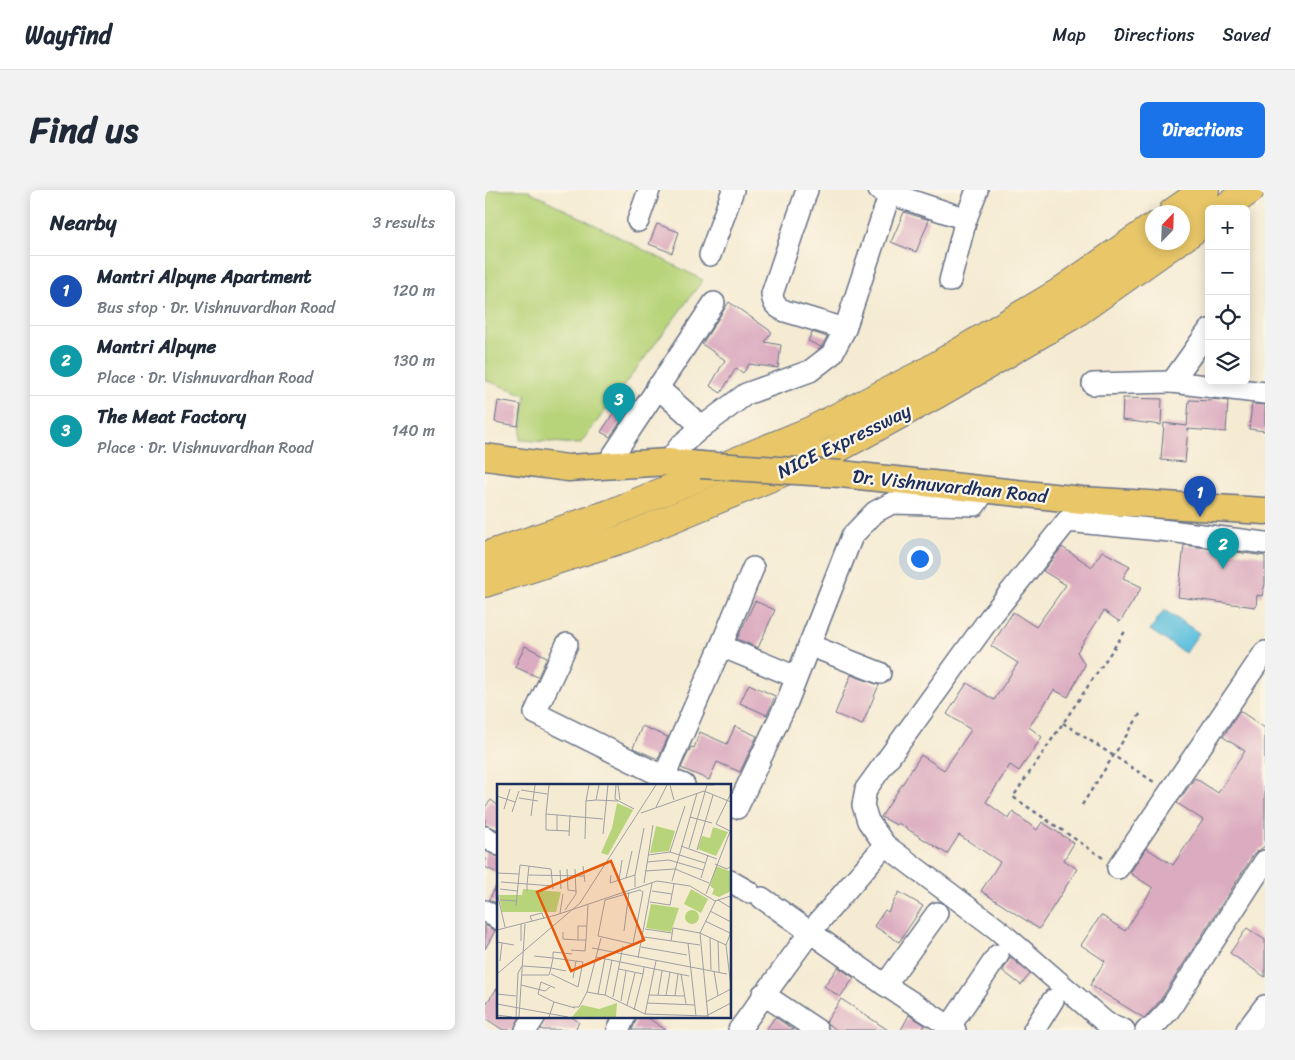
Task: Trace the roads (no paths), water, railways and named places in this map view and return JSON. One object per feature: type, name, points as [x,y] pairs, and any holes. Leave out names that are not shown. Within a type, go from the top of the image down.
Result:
[{"type":"highway","points":[[1183,205],[1205,190]]},
{"type":"highway","points":[[1228,205],[1249,190]]},
{"type":"highway","points":[[1190,233],[1205,222]]},
{"type":"highway","name":"NICE Expressway","points":[[485,556],[609,514],[818,427],[926,372],[1058,294],[1145,233]]},
{"type":"highway","name":"NICE Expressway","points":[[485,583],[625,538],[831,452],[939,393],[1073,315],[1164,250]]},
{"type":"main road","name":"Dr. Vishnuvardhan Road","points":[[485,457],[568,468],[669,462],[841,474],[1082,500],[1158,518],[1265,511]]},
{"type":"street","points":[[709,255],[733,190]]},
{"type":"street","points":[[807,190],[772,294],[773,301],[777,308],[785,312],[845,329]]},
{"type":"street","points":[[950,281],[966,219],[977,190]]},
{"type":"street","points":[[669,462],[681,445],[702,426],[746,394],[810,371],[832,354],[845,329],[887,191],[966,219]]},
{"type":"street","points":[[638,221],[644,192]]},
{"type":"street","points":[[606,466],[714,304]]},
{"type":"street","points":[[1172,382],[1205,336]]},
{"type":"street","points":[[1093,384],[1172,382],[1265,392]]},
{"type":"street","points":[[657,387],[702,426]]},
{"type":"street","points":[[732,811],[796,678],[852,536],[875,512],[892,503],[975,505],[986,489]]},
{"type":"street","points":[[1123,1030],[1106,1023],[997,929],[885,845],[868,821],[863,805],[866,789],[992,615],[1067,521],[1158,518],[1265,543]]},
{"type":"street","points":[[664,777],[753,568]]},
{"type":"street","points":[[567,644],[535,713],[682,784]]},
{"type":"street","points":[[809,645],[880,674]]},
{"type":"street","points":[[721,646],[796,678]]},
{"type":"street","points":[[1118,868],[1265,652]]},
{"type":"street","points":[[485,837],[497,844]]},
{"type":"street","points":[[739,1030],[763,994],[811,931],[885,845]]},
{"type":"street","points":[[1146,1030],[1151,1029],[1169,1010],[1265,861]]},
{"type":"street","points":[[731,882],[811,931],[885,985],[952,1028],[998,955]]},
{"type":"street","points":[[485,911],[497,918]]},
{"type":"street","points":[[885,985],[937,913]]},
{"type":"street","points":[[763,994],[817,1030]]},
{"type":"street","points":[[1034,1030],[1053,1000]]},
{"type":"street","points":[[1247,1030],[1265,1006]]},
{"type":"street","points":[[526,1030],[534,1018]]},
{"type":"street","points":[[618,1030],[624,1018]]},
{"type":"water","points":[[1164,610],[1199,633],[1185,653],[1150,630]]},
{"type":"place","name":"The Meat Factory","points":[[619,424]]},
{"type":"place","name":"Mantri Alpyne Apartment","points":[[1200,517]]},
{"type":"place","name":"Mantri Alpyne","points":[[1223,569]]}]
